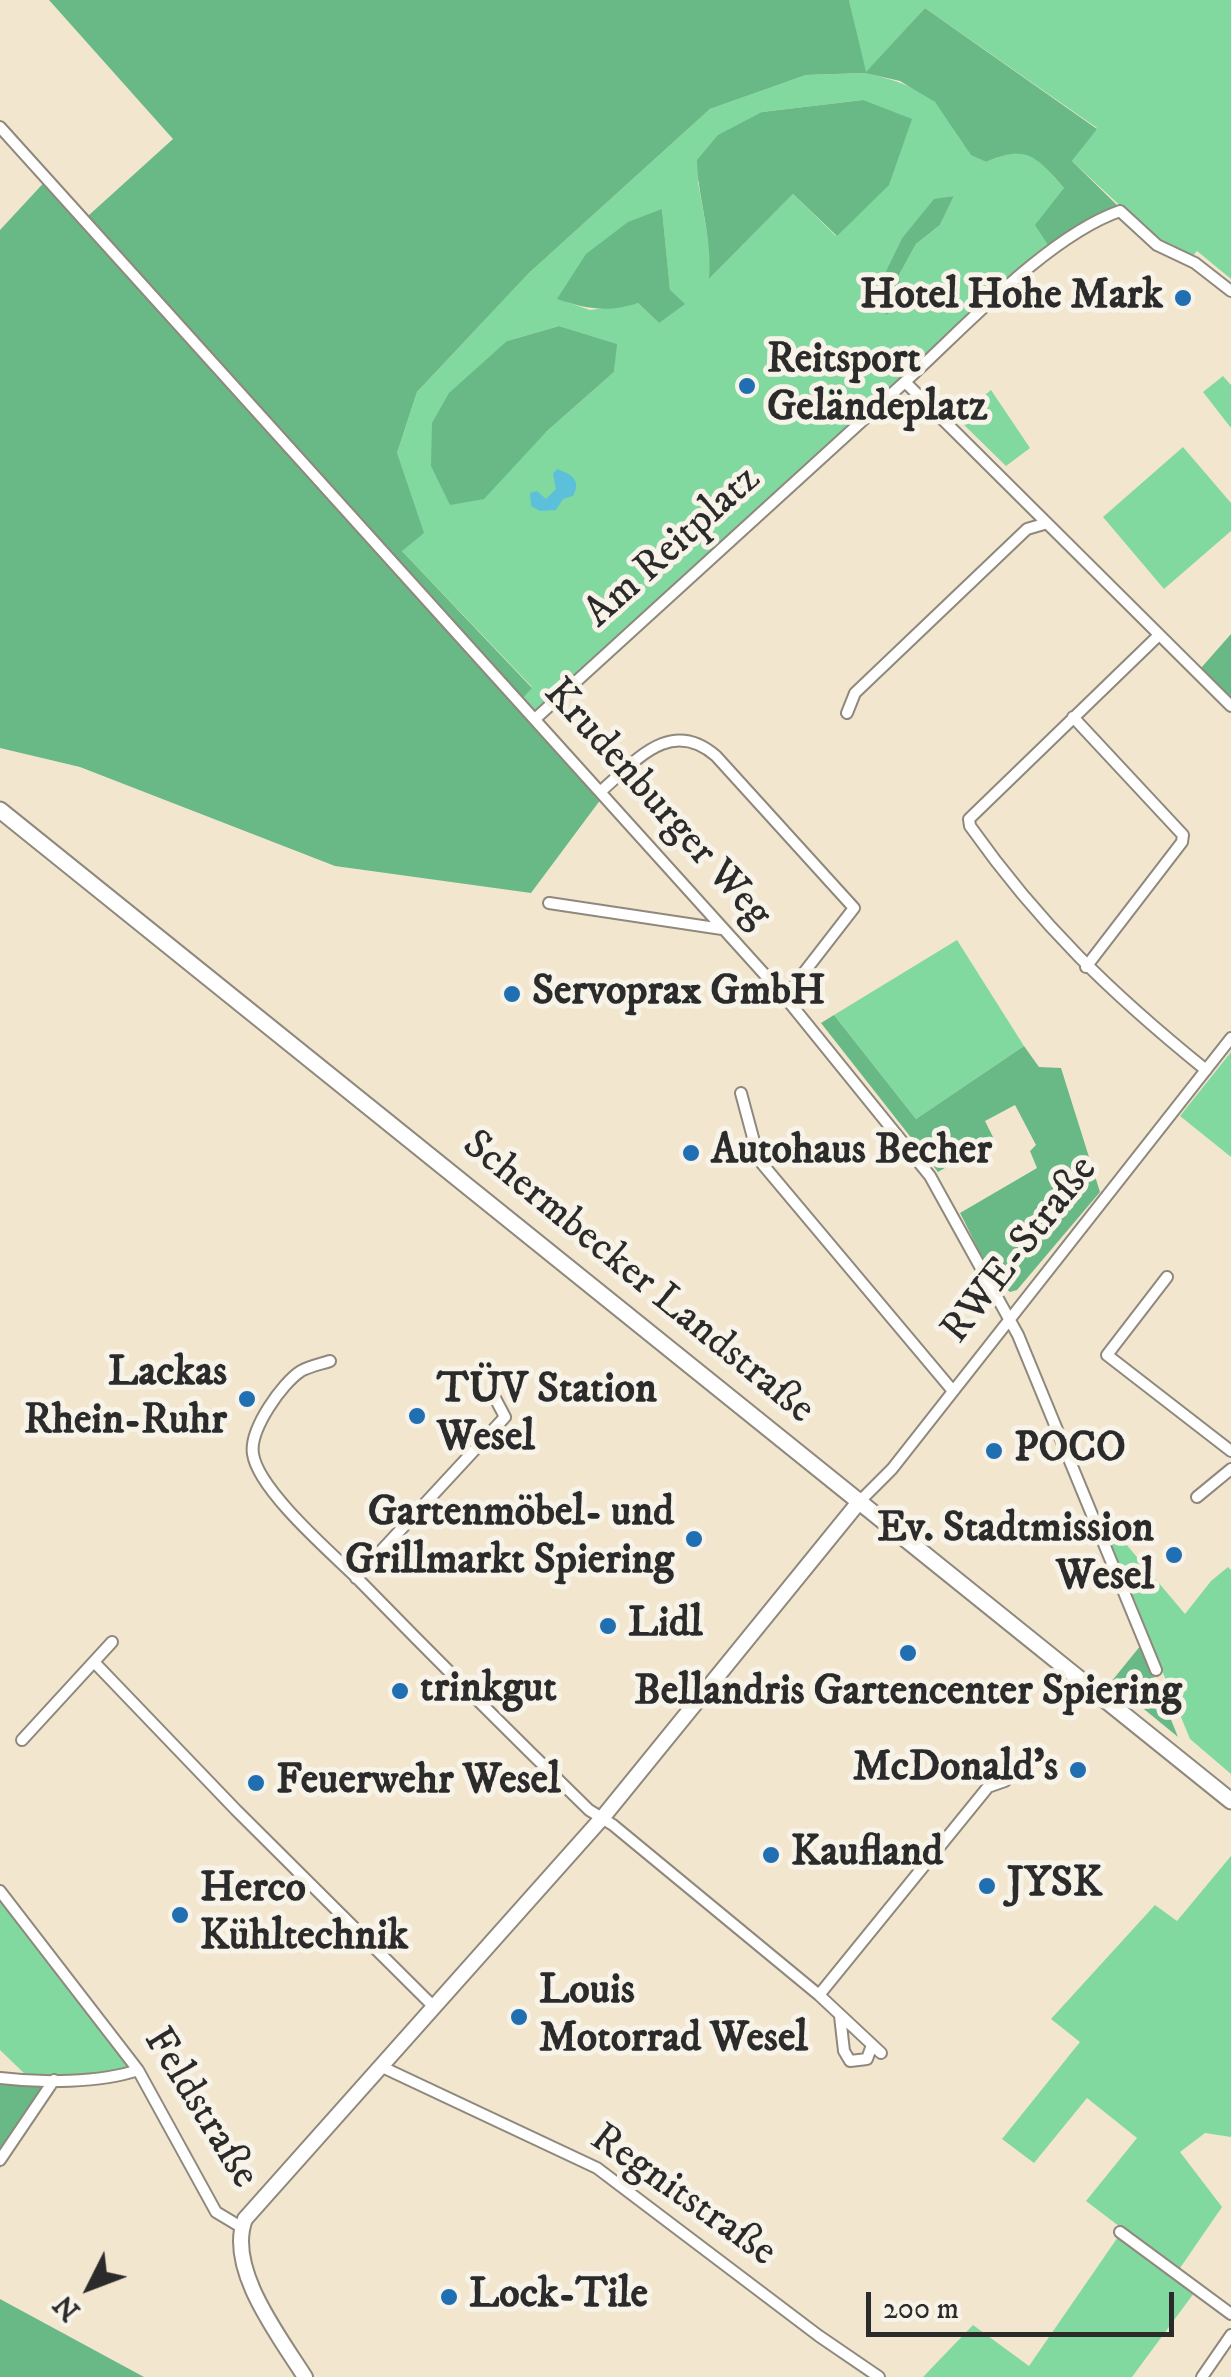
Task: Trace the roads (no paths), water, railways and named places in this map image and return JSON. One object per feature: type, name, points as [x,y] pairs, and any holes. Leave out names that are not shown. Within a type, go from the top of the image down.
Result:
[{"type":"main road","name":"Schermbecker Landstraße","points":[[0,810],[1231,1801]]},
{"type":"street","name":"Krudenburger Weg","points":[[0,127],[785,998],[930,1176],[999,1305],[1010,1318],[1156,1670]]},
{"type":"street","name":"Am Reitplatz","points":[[535,719],[1051,250],[1099,218],[1120,211],[1157,245],[1195,263],[1231,291]]},
{"type":"street","points":[[905,382],[1231,706]]},
{"type":"street","points":[[847,714],[855,693],[1028,529],[1044,524]]},
{"type":"street","points":[[1158,636],[969,819],[1004,873],[1086,967],[1206,1070]]},
{"type":"street","points":[[1073,717],[1183,836],[1086,967]]},
{"type":"street","points":[[600,792],[663,742],[692,740],[716,756],[854,908],[785,998]]},
{"type":"street","points":[[549,903],[723,929]]},
{"type":"street","name":"RWE-Straße","points":[[860,1502],[892,1469],[1231,1038]]},
{"type":"street","points":[[741,1093],[759,1160],[953,1391]]},
{"type":"street","points":[[1167,1277],[1107,1355],[1231,1451]]},
{"type":"street","points":[[330,1361],[299,1372],[260,1418],[253,1437],[253,1457],[265,1481],[295,1516],[574,1796],[819,1995],[876,2049],[867,2058],[850,2060],[844,2051],[840,2015]]},
{"type":"street","points":[[356,1578],[505,1417],[495,1398]]},
{"type":"street","points":[[1197,1497],[1231,1470]]},
{"type":"street","points":[[242,2228],[252,2208],[603,1817],[860,1502]]},
{"type":"street","points":[[22,1740],[112,1642]]},
{"type":"street","points":[[94,1662],[433,2006]]},
{"type":"street","points":[[819,1995],[988,1787]]},
{"type":"street","name":"Feldstraße","points":[[0,1891],[138,2070],[216,2212],[242,2228],[240,2253],[244,2268],[279,2337],[305,2377]]},
{"type":"street","name":"Regnitstraße","points":[[380,2066],[597,2168],[879,2377]]},
{"type":"street","points":[[0,2078],[54,2080],[123,2075],[138,2070]]},
{"type":"street","points":[[0,2160],[54,2080]]},
{"type":"street","points":[[1120,2232],[1231,2314]]},
{"type":"street","points":[[1202,2377],[1231,2336]]},
{"type":"water","points":[[557,469],[574,478],[573,496],[563,499],[556,510],[540,511],[531,506],[530,493],[537,491],[546,499],[556,489],[553,474]]},
{"type":"place","name":"Hotel Hohe Mark","points":[[1183,298]]},
{"type":"place","name":"Reitsport Geländeplatz","points":[[747,386]]},
{"type":"place","name":"Servoprax GmbH","points":[[512,994]]},
{"type":"place","name":"Autohaus Becher","points":[[691,1153]]},
{"type":"place","name":"Lackas Rhein-Ruhr","points":[[247,1399]]},
{"type":"place","name":"TÜV Station Wesel","points":[[417,1416]]},
{"type":"place","name":"POCO","points":[[994,1451]]},
{"type":"place","name":"Gartenmöbel- und Grillmarkt Spiering","points":[[694,1539]]},
{"type":"place","name":"Ev. Stadtmission Wesel","points":[[1174,1555]]},
{"type":"place","name":"Lidl","points":[[608,1626]]},
{"type":"place","name":"Bellandris Gartencenter Spiering","points":[[908,1653]]},
{"type":"place","name":"trinkgut","points":[[400,1691]]},
{"type":"place","name":"McDonald's","points":[[1078,1770]]},
{"type":"place","name":"Feuerwehr Wesel","points":[[256,1783]]},
{"type":"place","name":"Kaufland","points":[[771,1855]]},
{"type":"place","name":"JYSK","points":[[987,1886]]},
{"type":"place","name":"Herco Kühltechnik","points":[[180,1915]]},
{"type":"place","name":"Louis Motorrad Wesel","points":[[519,2017]]},
{"type":"place","name":"Lock-Tile","points":[[449,2297]]}]
